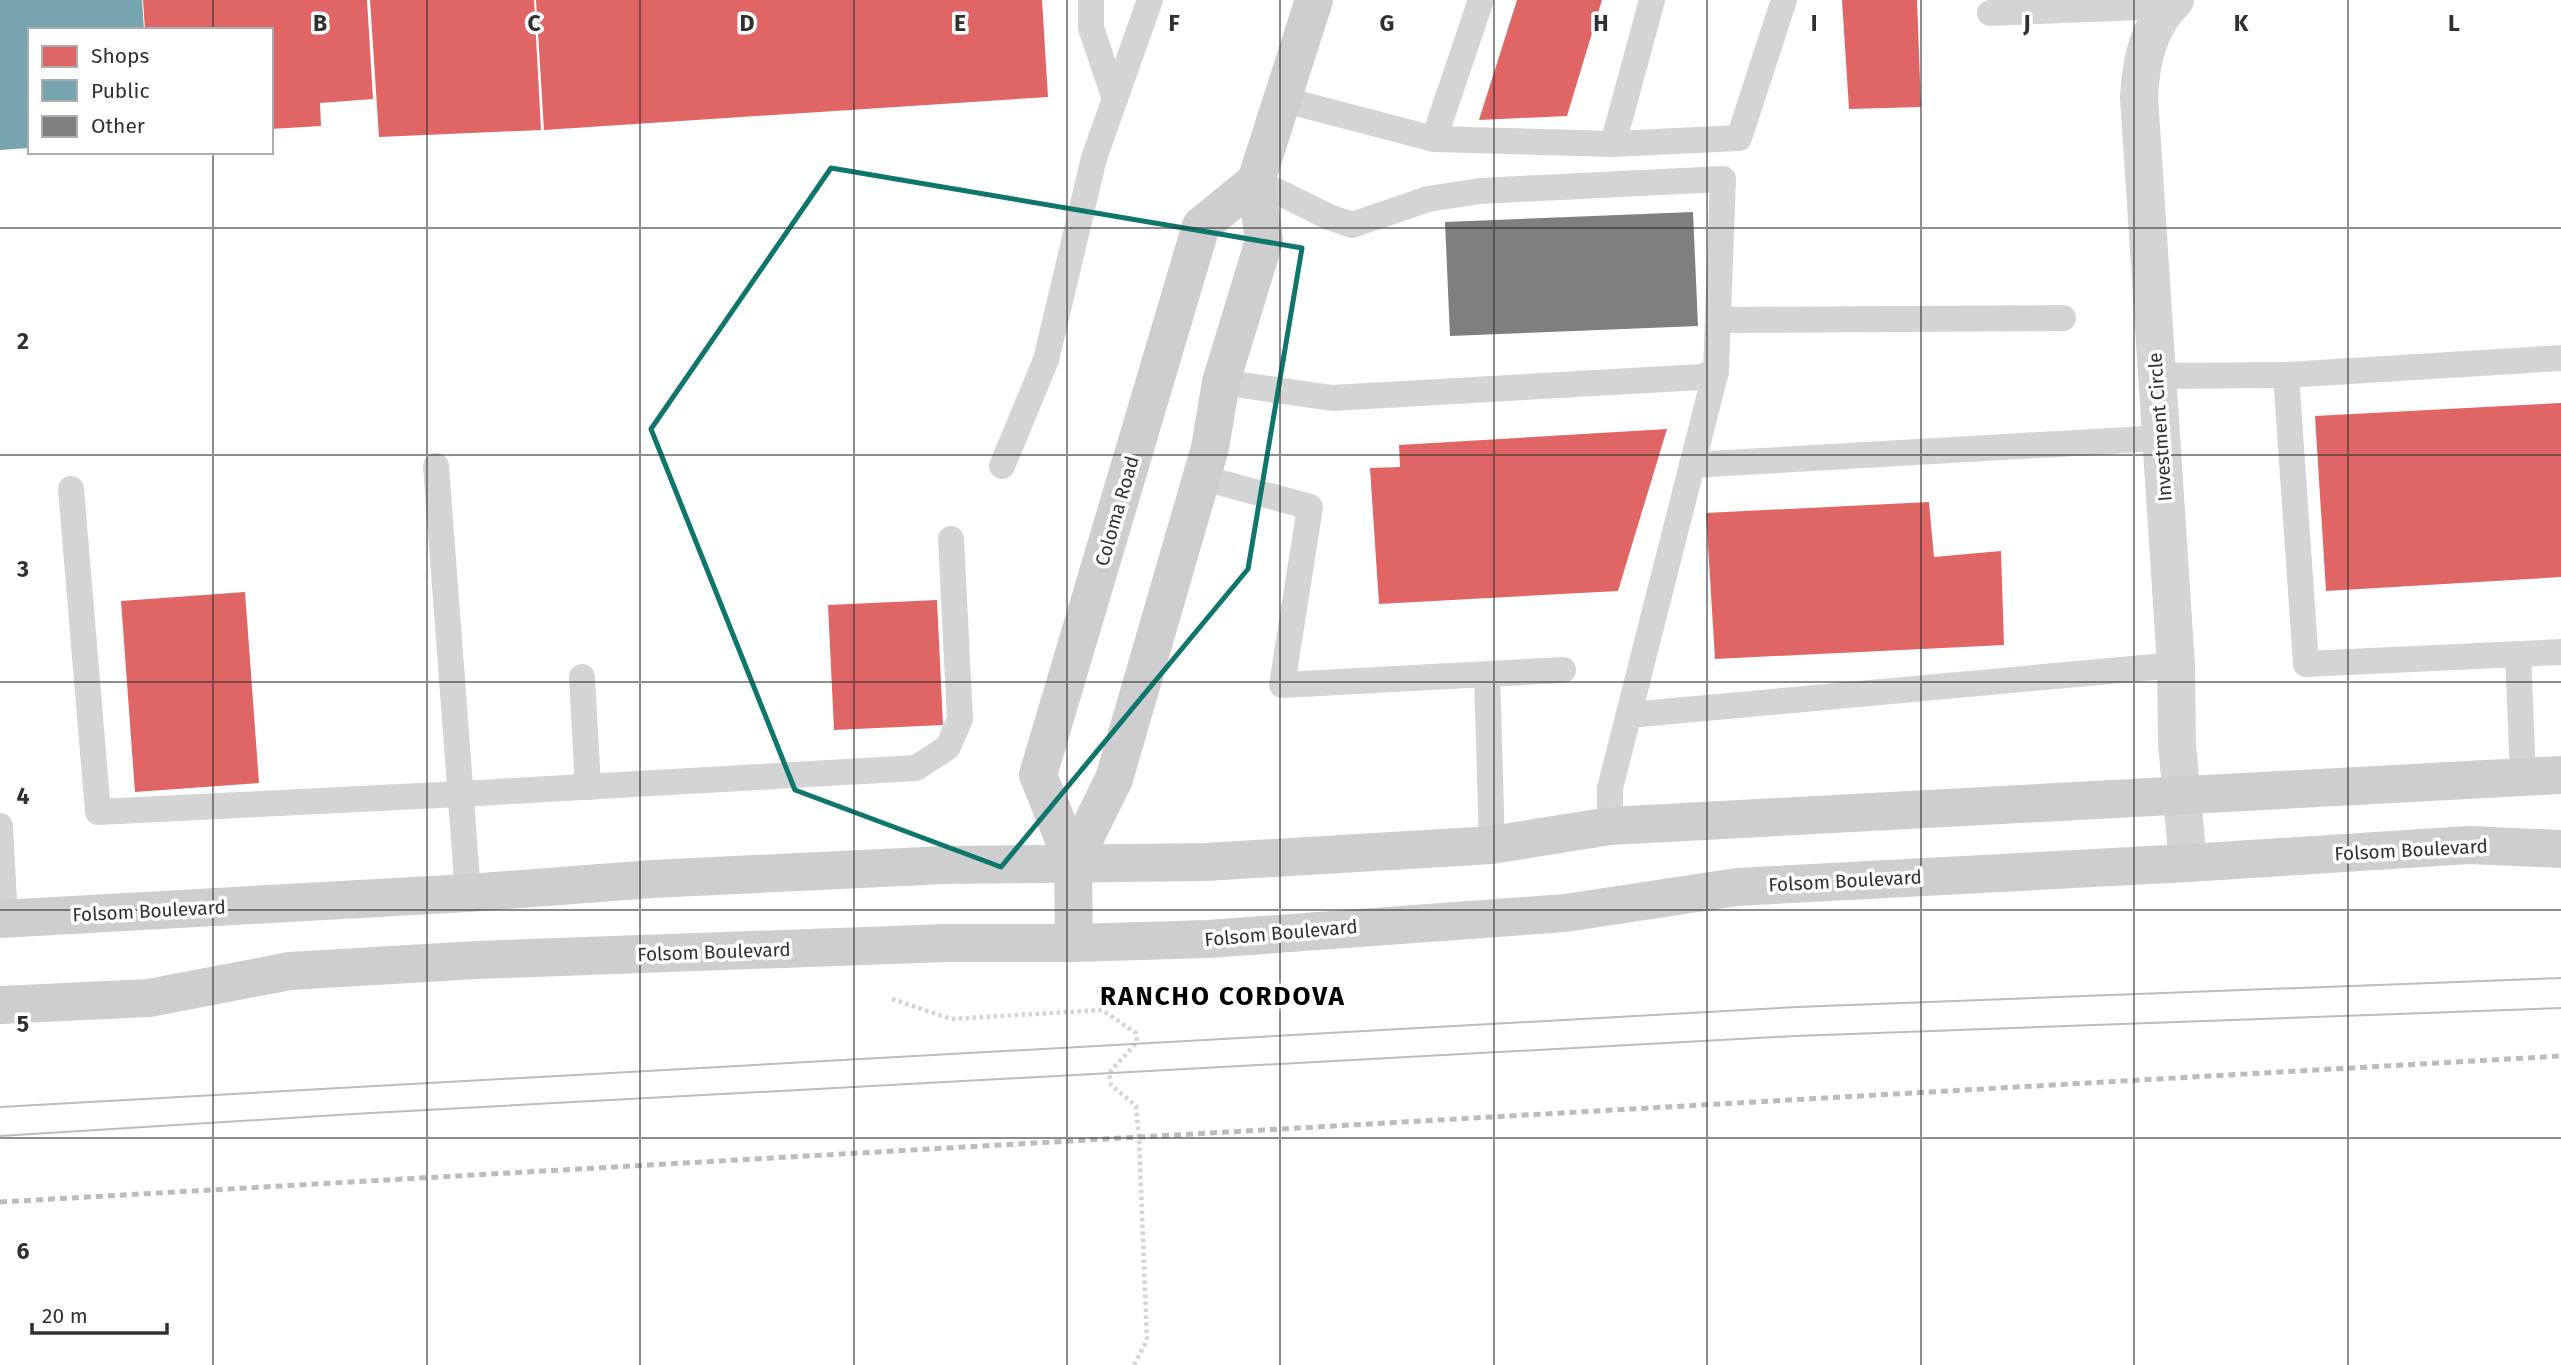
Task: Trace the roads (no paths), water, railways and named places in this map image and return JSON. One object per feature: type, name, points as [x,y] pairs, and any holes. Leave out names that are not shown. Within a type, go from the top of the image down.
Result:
[{"type":"main road","name":"Coloma Road","points":[[1073,862],[1114,779],[1210,449],[1221,383],[1264,241],[1256,181],[1314,0]]},
{"type":"main road","name":"Coloma Road","points":[[1074,943],[1073,862],[1038,775],[1201,226],[1256,181]]},
{"type":"main road","name":"Folsom Boulevard","points":[[2,923],[652,879],[944,865],[1206,862],[1492,845],[1609,825],[2561,775]]},
{"type":"main road","name":"Folsom Boulevard","points":[[0,1005],[149,998],[290,971],[477,960],[946,943],[1208,939],[1565,913],[1737,887],[2469,845],[2561,849]]},
{"type":"street","name":"Investment Circle","points":[[2171,3],[2151,34],[2141,65],[2139,97],[2176,665],[2177,744],[2188,863]]},
{"type":"lane","points":[[1091,0],[1091,28],[1115,99]]},
{"type":"lane","points":[[1002,466],[1046,360],[1094,158],[1150,0]]},
{"type":"lane","points":[[1434,139],[1481,0]]},
{"type":"lane","points":[[1613,144],[1652,0]]},
{"type":"lane","points":[[1281,99],[1434,139],[1613,144],[1739,138],[1784,0]]},
{"type":"lane","points":[[1990,13],[2171,3]]},
{"type":"lane","points":[[1256,181],[1329,217],[1352,225],[1428,199],[1480,191],[1723,179],[1716,371],[1610,788],[1609,825]]},
{"type":"lane","points":[[1718,320],[2063,318]]},
{"type":"lane","points":[[2157,376],[2286,375],[2561,358]]},
{"type":"lane","points":[[1221,383],[1332,398],[1701,377],[1716,371]]},
{"type":"lane","points":[[2286,375],[2306,664],[2561,652]]},
{"type":"lane","points":[[1692,465],[2161,438]]},
{"type":"lane","points":[[436,466],[468,893]]},
{"type":"lane","points":[[1200,477],[1310,507],[1282,685],[1563,670]]},
{"type":"lane","points":[[71,489],[98,812],[916,768],[948,747],[960,719],[951,538]]},
{"type":"lane","points":[[2518,654],[2522,776]]},
{"type":"lane","points":[[1629,715],[2176,665]]},
{"type":"lane","points":[[1487,674],[1492,845]]},
{"type":"lane","points":[[582,677],[588,787]]},
{"type":"lane","points":[[0,826],[2,923]]},
{"type":"tram line","points":[[0,1107],[1797,1007],[2561,978]]},
{"type":"tram line","points":[[0,1136],[353,1114],[1795,1036],[2561,1008]]},
{"type":"railway","points":[[0,1202],[2561,1056]]},
{"type":"district","name":"RANCHO CORDOVA","points":[[1223,996]]}]
